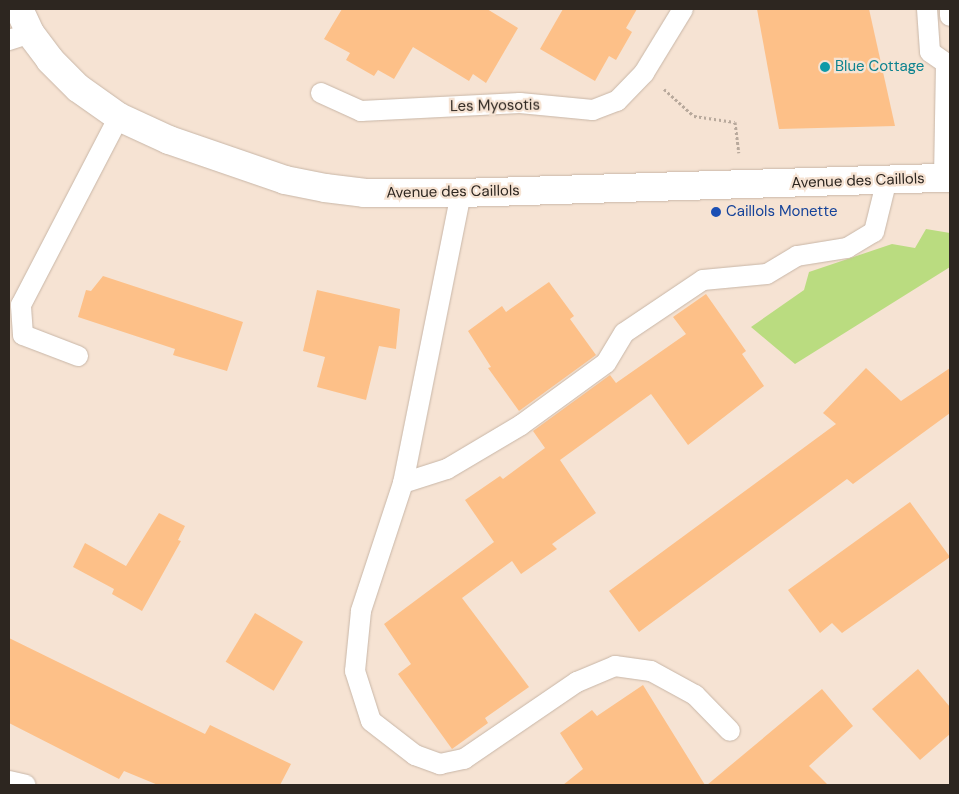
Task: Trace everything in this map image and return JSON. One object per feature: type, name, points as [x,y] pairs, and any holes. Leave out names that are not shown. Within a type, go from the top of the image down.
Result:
[{"type":"street","name":"Avenue des Caillols","points":[[19,9],[20,37],[50,60],[78,88],[119,117],[168,140],[285,180],[364,193],[461,193],[947,178]]},
{"type":"lane","name":"Les Myosotis","points":[[321,93],[361,111],[520,103],[593,110],[617,101],[644,72],[683,9]]},
{"type":"lane","points":[[928,9],[930,52],[949,60],[947,178]]},
{"type":"lane","points":[[950,9],[950,16]]},
{"type":"lane","points":[[78,356],[22,335],[21,305],[119,117]]},
{"type":"lane","points":[[403,483],[447,470],[521,425],[606,364],[624,333],[703,280],[767,274],[797,256],[847,248],[874,232],[887,179]]},
{"type":"lane","points":[[461,193],[403,483],[361,611],[356,671],[371,721],[392,740],[414,755],[440,764],[464,759],[577,682],[615,666],[651,671],[695,695],[730,732]]},
{"type":"lane","points":[[9,781],[26,785]]},
{"type":"path","points":[[644,72],[694,116],[735,122],[743,184]]},
{"type":"green space","points":[[926,229],[950,233],[950,267],[795,364],[751,327],[804,290],[809,272],[892,244],[915,248]]},
{"type":"building","points":[[342,9],[487,9],[518,28],[486,83],[473,74],[469,81],[413,47],[394,79],[378,70],[374,76],[346,60],[350,53],[324,39]]},
{"type":"building","points":[[563,9],[637,9],[626,28],[632,32],[616,60],[609,56],[595,81],[540,49]]},
{"type":"building","name":"Blue Cottage","points":[[757,9],[869,9],[895,126],[779,129]]},
{"type":"building","points":[[103,276],[243,322],[227,371],[173,355],[175,349],[78,317],[86,290],[91,291]]},
{"type":"building","points":[[549,282],[574,316],[570,319],[596,355],[519,411],[488,368],[491,367],[468,331],[502,306],[506,312]]},
{"type":"building","points":[[317,290],[400,309],[396,349],[379,346],[366,400],[317,387],[325,357],[303,351]]},
{"type":"building","points":[[706,294],[746,351],[742,354],[764,386],[688,445],[651,394],[560,460],[596,513],[552,544],[557,549],[521,574],[512,561],[462,598],[529,687],[485,718],[488,723],[452,749],[398,674],[411,664],[384,624],[494,542],[465,500],[500,476],[503,479],[545,448],[533,431],[610,375],[616,383],[686,334],[673,317]]},
{"type":"building","points":[[866,368],[901,401],[950,368],[950,413],[853,484],[847,479],[639,632],[609,591],[836,424],[823,413]]},
{"type":"building","points":[[910,502],[950,557],[842,633],[832,623],[820,633],[788,590]]},
{"type":"building","points":[[159,513],[185,526],[178,540],[181,541],[142,611],[112,594],[114,589],[73,567],[85,543],[126,566]]},
{"type":"building","points":[[255,613],[303,642],[274,691],[226,662]]},
{"type":"building","points":[[9,638],[205,734],[210,725],[291,764],[280,785],[158,785],[124,771],[119,779],[9,723]]},
{"type":"building","points":[[918,669],[950,707],[950,734],[920,760],[872,709]]},
{"type":"building","points":[[643,685],[705,785],[563,785],[583,769],[560,733],[592,710],[597,716]]},
{"type":"building","points":[[822,689],[853,726],[809,766],[828,785],[707,785]]},
{"type":"place","name":"Blue Cottage","points":[[825,67]]},
{"type":"place","name":"Caillols Monette","points":[[716,212]]}]
